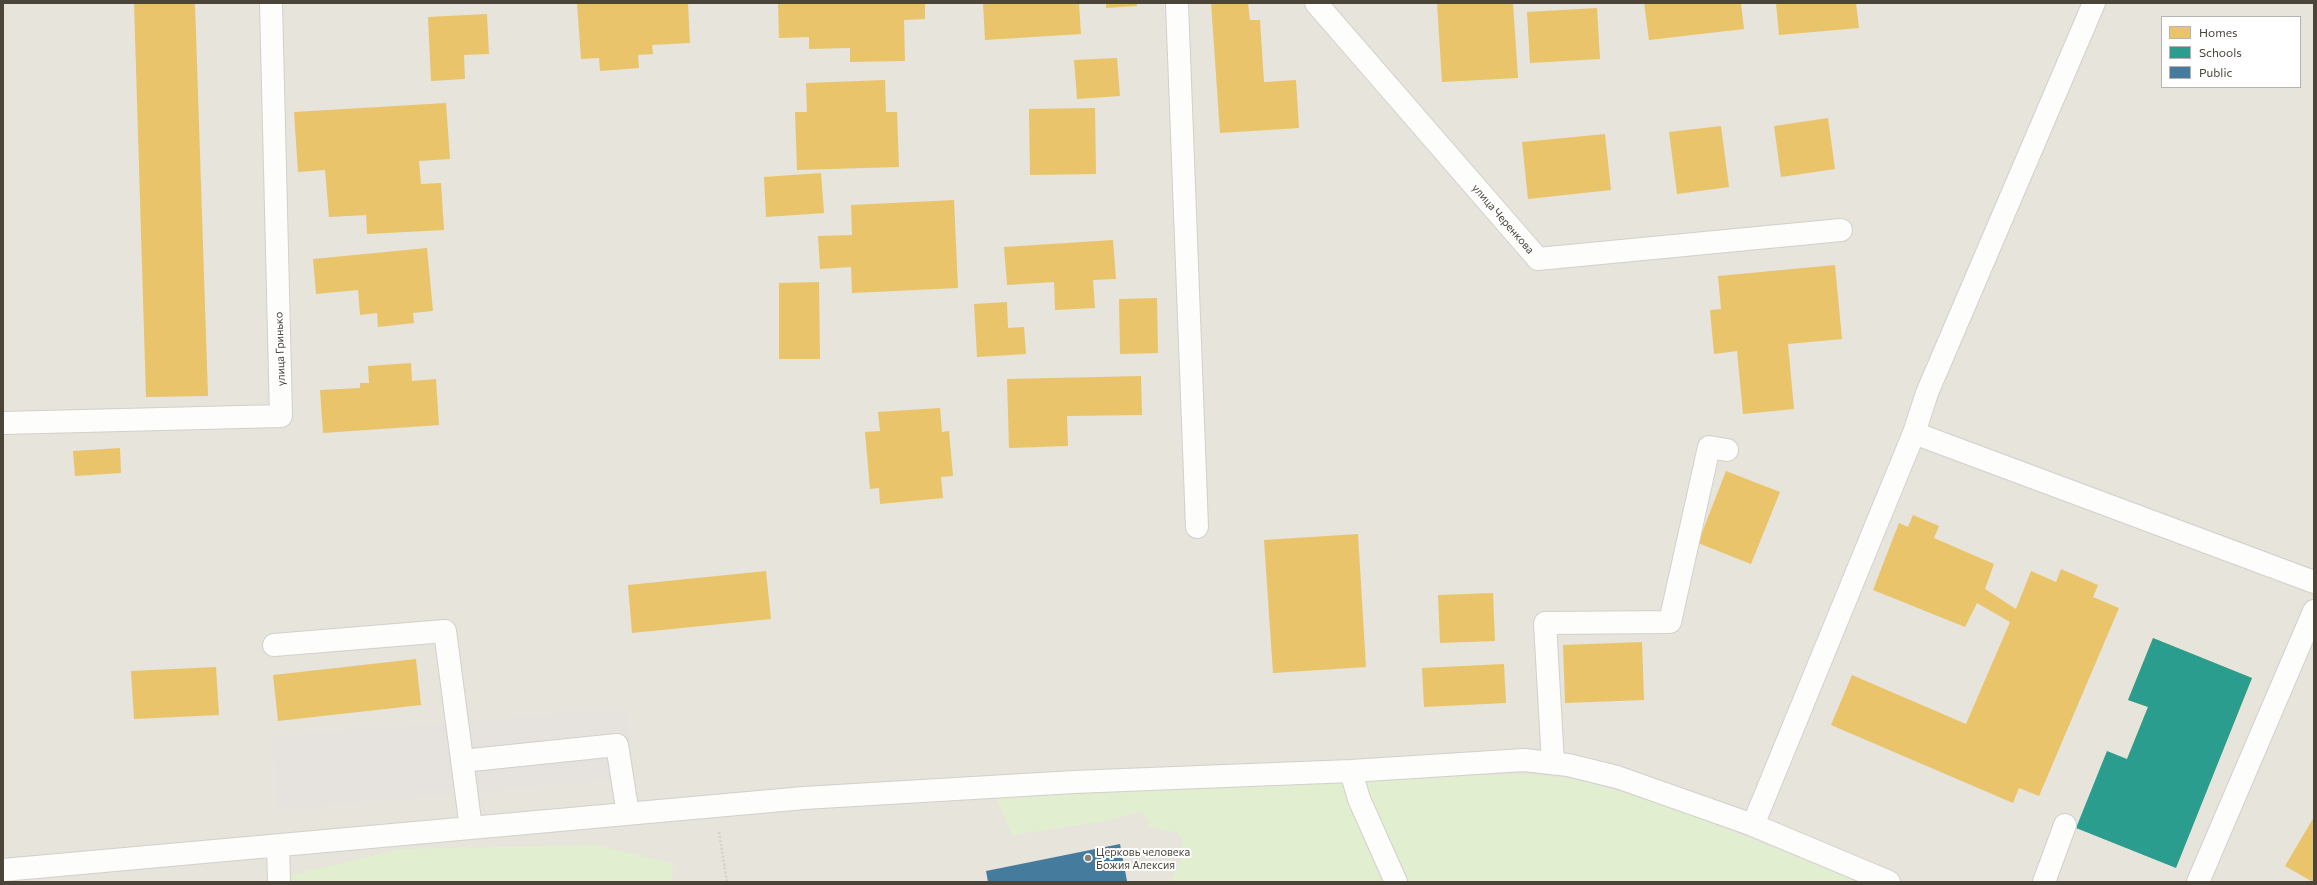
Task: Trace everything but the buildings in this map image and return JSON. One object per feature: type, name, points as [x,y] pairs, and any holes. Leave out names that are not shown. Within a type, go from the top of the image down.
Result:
[{"type":"street","name":"улица Гринько","points":[[3,423],[281,416],[270,3]]},
{"type":"street","points":[[1177,3],[1197,527]]},
{"type":"street","name":"улица Черенкова","points":[[1316,3],[1538,259],[1841,230]]},
{"type":"street","points":[[1753,824],[1914,433],[1927,393],[2094,3]]},
{"type":"street","points":[[1914,433],[2314,582]]},
{"type":"street","points":[[1552,762],[1545,623],[1670,622],[1709,447],[1727,450]]},
{"type":"street","points":[[2198,882],[2314,611]]},
{"type":"street","points":[[274,645],[445,631],[471,828]]},
{"type":"street","points":[[462,761],[617,745],[628,814]]},
{"type":"street","points":[[3,870],[804,798],[1074,782],[1351,771],[1524,760],[1552,762],[1617,777],[1753,824],[1885,881]]},
{"type":"street","points":[[1351,771],[1359,799],[1396,882]]},
{"type":"street","points":[[2044,882],[2065,825]]},
{"type":"street","points":[[278,846],[279,882]]},
{"type":"path","points":[[715,806],[727,882]]},
{"type":"shaded area","points":[[3,3],[2314,3],[2314,882],[3,882]]},
{"type":"shaded area","points":[[627,711],[634,778],[276,810],[273,736],[559,714]]},
{"type":"green space","points":[[1529,774],[1574,779],[1626,793],[1686,813],[1859,882],[1407,882],[1361,778]]},
{"type":"green space","points":[[1280,783],[1344,783],[1381,882],[1170,882],[1183,855],[1182,838],[1174,832],[1150,827],[1143,812],[1101,822],[1012,835],[995,795]]},
{"type":"green space","points":[[596,845],[673,864],[672,882],[261,882],[402,849]]},
{"type":"place","name":"Церковь человека Божия Алексия","points":[[1088,858]]}]
